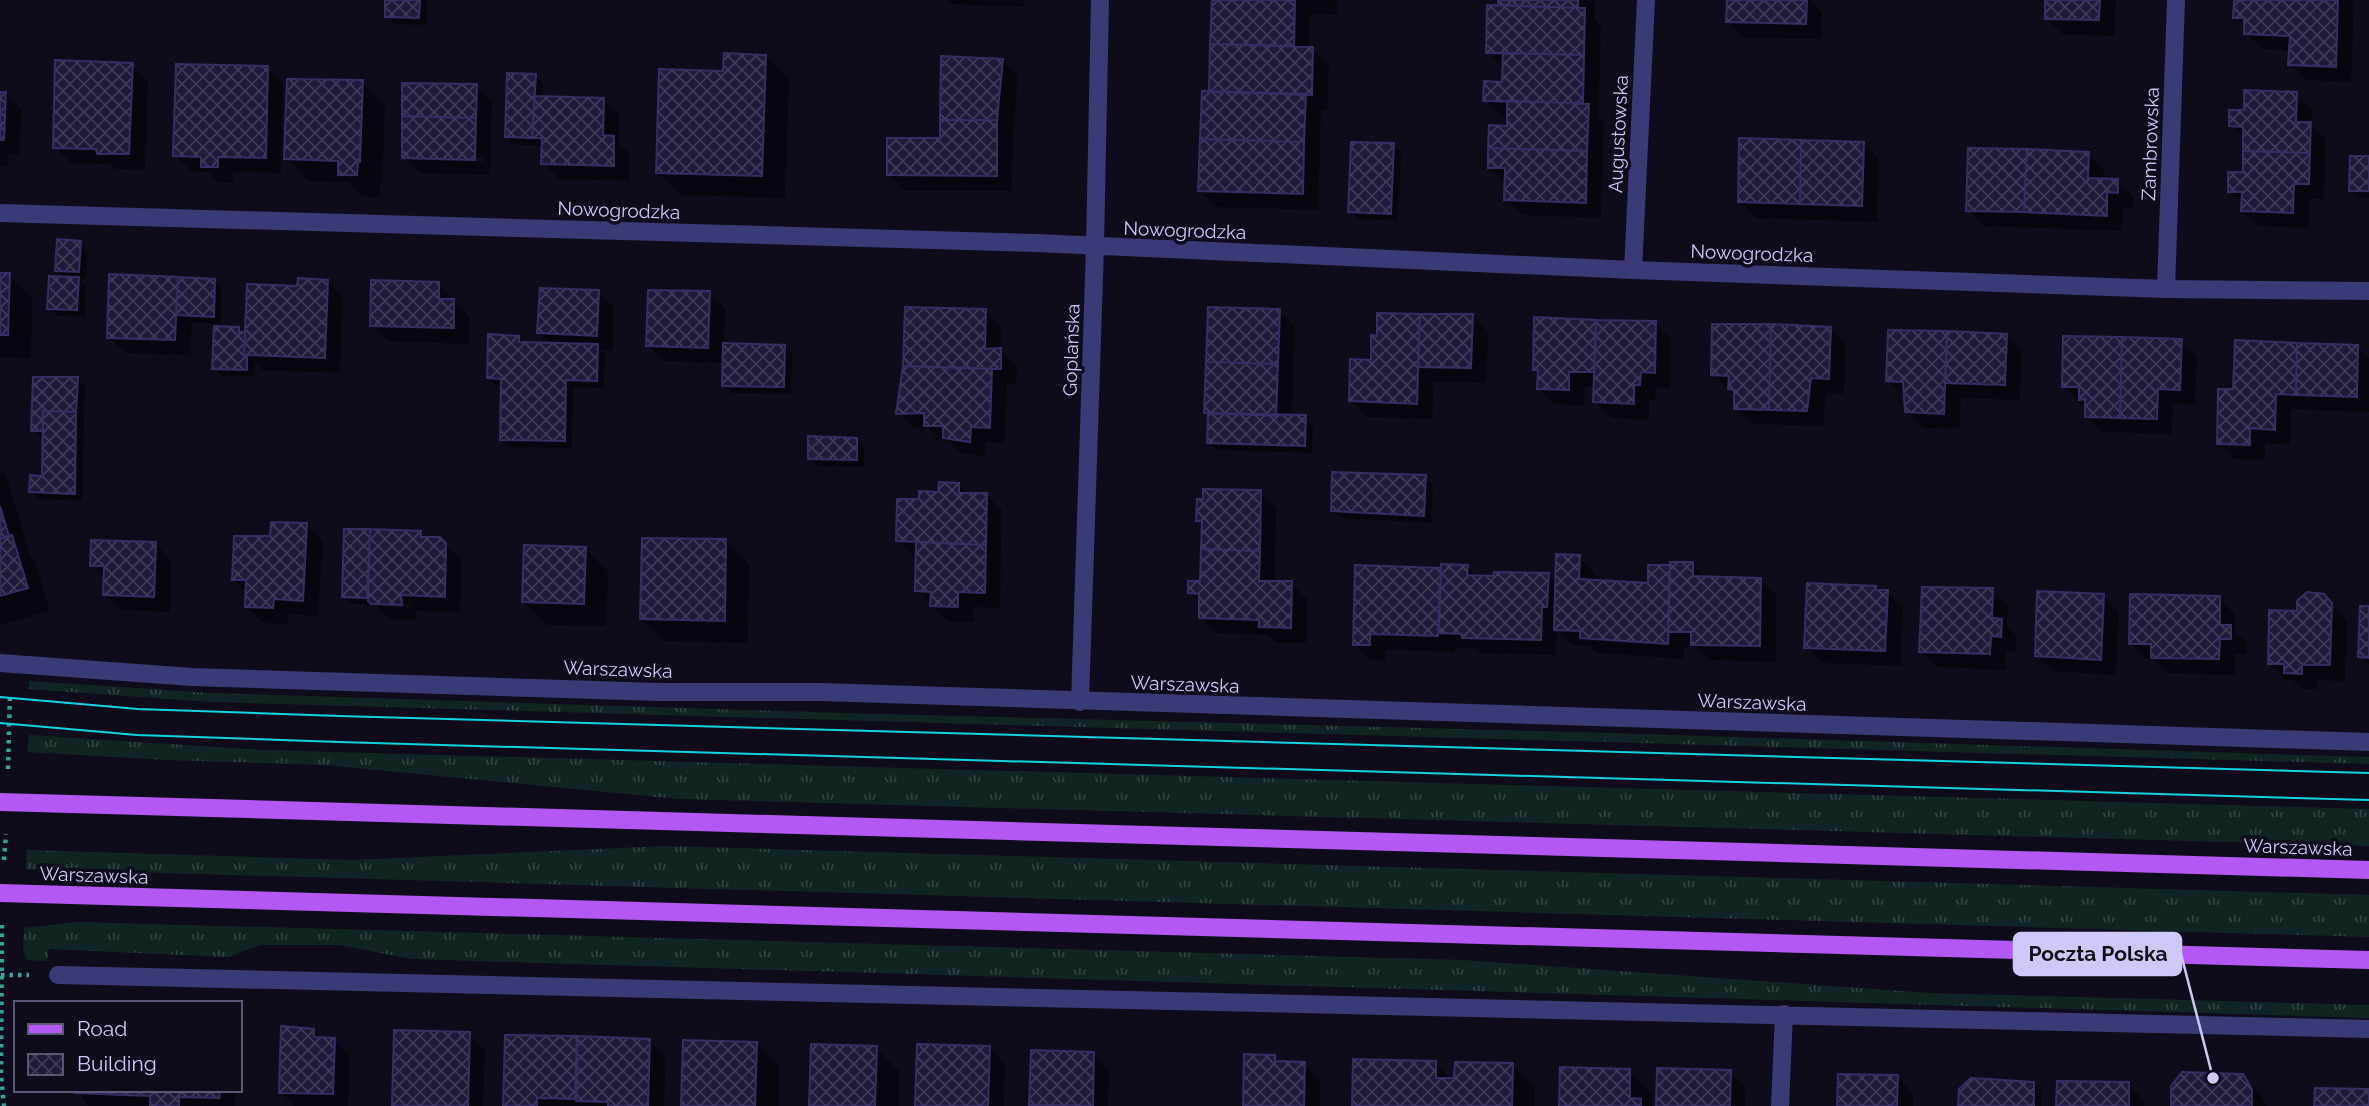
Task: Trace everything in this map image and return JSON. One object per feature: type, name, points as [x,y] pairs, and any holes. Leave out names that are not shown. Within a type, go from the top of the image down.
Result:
[{"type":"main road","name":"Warszawska","points":[[2,801],[2369,870]]},
{"type":"main road","name":"Warszawska","points":[[0,893],[2369,960]]},
{"type":"street","name":"Goplańska","points":[[1080,702],[1100,0]]},
{"type":"street","name":"Augustowska","points":[[1633,270],[1646,0]]},
{"type":"street","name":"Zambrowska","points":[[2166,289],[2176,0]]},
{"type":"street","name":"Nowogrodzka","points":[[0,213],[1010,242],[1633,270],[2166,289],[2369,291]]},
{"type":"street","name":"Warszawska","points":[[0,663],[206,677],[644,691],[821,692],[2369,742]]},
{"type":"street","points":[[58,975],[2369,1029]]},
{"type":"street","points":[[1780,1106],[1783,1014]]},
{"type":"green space","points":[[29,681],[211,693],[2369,757],[2369,764],[211,702],[29,689]]},
{"type":"green space","points":[[29,735],[263,750],[2369,809],[2369,846],[680,799],[325,765],[27,752]]},
{"type":"green space","points":[[666,846],[2369,895],[2369,937],[26,869],[27,850],[351,860]]},
{"type":"green space","points":[[77,922],[1463,960],[1930,993],[2369,1005],[2369,1018],[411,959],[340,945],[260,945],[228,957],[49,949],[47,961],[27,960],[23,950],[24,928]]},
{"type":"building","points":[[385,0],[420,0],[419,18],[385,17]]},
{"type":"building","points":[[1212,0],[1295,0],[1294,46],[1210,44]]},
{"type":"building","points":[[1498,0],[1578,0],[1578,8],[1498,5]]},
{"type":"building","points":[[1727,0],[1807,0],[1806,24],[1726,22]]},
{"type":"building","points":[[2045,0],[2100,0],[2099,20],[2045,19]]},
{"type":"building","points":[[2234,0],[2338,0],[2336,67],[2288,65],[2290,36],[2244,34],[2244,18],[2233,18]]},
{"type":"building","points":[[1487,5],[1585,8],[1584,55],[1486,53]]},
{"type":"building","points":[[1210,44],[1313,47],[1312,95],[1209,92]]},
{"type":"building","points":[[724,53],[766,55],[762,176],[656,173],[659,69],[723,71]]},
{"type":"building","points":[[1503,53],[1584,55],[1583,103],[1483,101],[1484,81],[1502,82]]},
{"type":"building","points":[[941,56],[1003,59],[997,120],[940,120]]},
{"type":"building","points":[[55,60],[133,63],[129,154],[97,154],[96,149],[53,148]]},
{"type":"building","points":[[176,64],[268,66],[266,158],[218,157],[218,167],[201,167],[201,157],[173,156]]},
{"type":"building","points":[[507,73],[536,74],[532,138],[505,137]]},
{"type":"building","points":[[287,79],[363,80],[360,162],[357,175],[338,175],[338,161],[284,159]]},
{"type":"building","points":[[402,83],[477,84],[476,118],[402,116]]},
{"type":"building","points":[[2244,90],[2297,92],[2296,122],[2311,122],[2310,153],[2243,151],[2243,127],[2229,126],[2229,110],[2244,110]]},
{"type":"building","points":[[1202,91],[1306,94],[1304,142],[1200,139]]},
{"type":"building","points":[[0,92],[6,92],[4,140],[0,140]]},
{"type":"building","points":[[535,96],[604,98],[603,135],[614,136],[614,166],[541,164],[542,138],[532,138]]},
{"type":"building","points":[[1507,101],[1589,104],[1587,151],[1488,148],[1489,125],[1507,126]]},
{"type":"building","points":[[402,116],[476,118],[475,160],[402,158]]},
{"type":"building","points":[[940,120],[997,120],[997,176],[887,175],[887,138],[940,138]]},
{"type":"building","points":[[1739,138],[1801,140],[1800,204],[1738,202]]},
{"type":"building","points":[[1200,139],[1304,142],[1303,194],[1198,191]]},
{"type":"building","points":[[1801,140],[1864,142],[1862,206],[1800,204]]},
{"type":"building","points":[[1351,142],[1394,143],[1391,214],[1348,212]]},
{"type":"building","points":[[1488,148],[1587,151],[1586,203],[1504,200],[1505,168],[1488,168]]},
{"type":"building","points":[[1968,148],[2027,149],[2024,212],[1966,211]]},
{"type":"building","points":[[2027,149],[2089,152],[2088,178],[2118,179],[2118,193],[2107,192],[2107,216],[2024,212]]},
{"type":"building","points":[[2243,151],[2310,153],[2309,184],[2294,184],[2293,213],[2241,211],[2242,192],[2228,192],[2228,172],[2243,172]]},
{"type":"building","points":[[2350,156],[2369,156],[2369,191],[2349,191]]},
{"type":"building","points":[[57,239],[81,241],[79,272],[55,271]]},
{"type":"building","points":[[0,273],[10,273],[8,335],[0,335]]},
{"type":"building","points":[[109,274],[178,277],[175,340],[107,338]]},
{"type":"building","points":[[49,276],[79,277],[77,310],[47,309]]},
{"type":"building","points":[[178,277],[215,279],[214,317],[176,315]]},
{"type":"building","points":[[298,278],[328,280],[325,358],[244,355],[247,284],[297,286]]},
{"type":"building","points":[[371,280],[439,282],[439,299],[454,299],[454,328],[370,326]]},
{"type":"building","points":[[540,288],[599,290],[597,336],[537,333]]},
{"type":"building","points":[[648,290],[710,291],[708,348],[646,346]]},
{"type":"building","points":[[905,307],[986,309],[985,349],[1001,348],[1001,369],[903,366]]},
{"type":"building","points":[[1208,307],[1280,309],[1278,364],[1206,362]]},
{"type":"building","points":[[1377,313],[1420,314],[1417,404],[1349,401],[1350,359],[1371,360],[1371,335],[1377,336]]},
{"type":"building","points":[[1420,314],[1473,314],[1471,368],[1418,367]]},
{"type":"building","points":[[1534,317],[1596,320],[1594,372],[1569,372],[1569,390],[1537,389],[1538,370],[1533,370]]},
{"type":"building","points":[[1596,320],[1656,321],[1655,373],[1641,372],[1640,385],[1634,385],[1634,404],[1593,402]]},
{"type":"building","points":[[1712,324],[1771,324],[1769,410],[1734,409],[1734,390],[1728,389],[1729,376],[1711,375]]},
{"type":"building","points":[[1771,324],[1831,327],[1829,379],[1811,378],[1807,411],[1769,410]]},
{"type":"building","points":[[214,326],[239,327],[239,332],[245,332],[244,355],[247,355],[247,370],[212,369]]},
{"type":"building","points":[[1888,330],[1947,331],[1944,414],[1905,412],[1903,382],[1886,381]]},
{"type":"building","points":[[1947,331],[2007,334],[2005,385],[1945,383]]},
{"type":"building","points":[[488,334],[519,336],[519,342],[598,344],[597,381],[566,380],[565,441],[500,440],[501,379],[487,378]]},
{"type":"building","points":[[2063,336],[2122,337],[2120,418],[2085,417],[2085,399],[2079,400],[2079,387],[2062,387]]},
{"type":"building","points":[[2122,337],[2182,339],[2180,390],[2158,389],[2157,419],[2120,418]]},
{"type":"building","points":[[2235,340],[2297,343],[2296,395],[2276,394],[2275,430],[2250,428],[2250,445],[2217,444],[2218,389],[2233,389]]},
{"type":"building","points":[[723,343],[785,345],[784,387],[722,386]]},
{"type":"building","points":[[2297,343],[2358,345],[2357,397],[2296,395]]},
{"type":"building","points":[[1206,362],[1278,364],[1276,416],[1204,413]]},
{"type":"building","points":[[903,366],[992,369],[990,428],[971,427],[970,442],[943,438],[943,426],[924,426],[924,413],[896,414]]},
{"type":"building","points":[[33,377],[78,377],[76,412],[43,411],[43,431],[31,431]]},
{"type":"building","points":[[43,411],[76,412],[75,494],[29,492],[30,475],[42,476]]},
{"type":"building","points":[[1208,413],[1306,415],[1305,446],[1207,443]]},
{"type":"building","points":[[808,436],[857,438],[857,460],[808,459]]},
{"type":"building","points":[[1332,472],[1426,475],[1424,516],[1331,511]]},
{"type":"building","points":[[939,482],[959,483],[959,493],[987,493],[986,545],[896,541],[897,499],[919,499],[919,491],[938,492]]},
{"type":"building","points":[[1203,489],[1261,490],[1260,551],[1201,549],[1202,521],[1196,521],[1197,499],[1203,499]]},
{"type":"building","points":[[0,506],[9,536],[0,539]]},
{"type":"building","points":[[271,522],[307,523],[303,601],[274,599],[273,608],[245,607],[246,580],[232,580],[234,536],[270,536]]},
{"type":"building","points":[[344,529],[370,529],[367,598],[342,597]]},
{"type":"building","points":[[370,529],[421,531],[421,537],[440,537],[446,543],[445,597],[401,595],[402,605],[371,604],[368,601]]},
{"type":"building","points":[[12,535],[28,588],[0,596],[0,539]]},
{"type":"building","points":[[642,538],[726,539],[725,621],[640,619]]},
{"type":"building","points":[[91,540],[156,542],[154,597],[103,595],[104,566],[90,566]]},
{"type":"building","points":[[916,542],[986,545],[985,593],[958,592],[958,607],[930,606],[931,592],[915,591]]},
{"type":"building","points":[[524,545],[586,547],[584,604],[522,602]]},
{"type":"building","points":[[1201,549],[1260,551],[1259,581],[1292,581],[1291,628],[1259,627],[1259,620],[1199,618],[1199,594],[1188,593],[1188,581],[1200,581]]},
{"type":"building","points":[[1556,554],[1580,555],[1579,579],[1648,583],[1648,565],[1670,565],[1668,644],[1580,638],[1580,631],[1554,630]]},
{"type":"building","points":[[1670,562],[1693,562],[1693,576],[1761,578],[1760,646],[1691,645],[1691,632],[1668,632]]},
{"type":"building","points":[[1441,564],[1468,565],[1467,575],[1493,576],[1494,572],[1549,573],[1547,607],[1542,607],[1541,640],[1462,638],[1462,634],[1439,633]]},
{"type":"building","points":[[1355,565],[1441,568],[1438,636],[1370,634],[1370,645],[1353,645]]},
{"type":"building","points":[[1807,583],[1876,586],[1876,590],[1888,590],[1885,651],[1804,648]]},
{"type":"building","points":[[1922,587],[1993,588],[1992,618],[2002,619],[2001,637],[1991,636],[1990,654],[1919,652]]},
{"type":"building","points":[[2037,591],[2104,594],[2101,660],[2035,656]]},
{"type":"building","points":[[2307,592],[2324,594],[2332,603],[2330,665],[2302,665],[2302,674],[2284,673],[2284,664],[2268,664],[2269,610],[2297,611],[2297,601]]},
{"type":"building","points":[[2130,594],[2220,596],[2220,625],[2231,625],[2231,639],[2220,639],[2219,659],[2151,658],[2151,644],[2129,644]]},
{"type":"building","points":[[2360,606],[2369,606],[2369,658],[2358,657]]},
{"type":"building","points":[[281,1026],[314,1029],[314,1037],[335,1038],[333,1094],[279,1093]]},
{"type":"building","points":[[394,1030],[470,1032],[468,1106],[392,1106]]},
{"type":"building","points":[[505,1035],[577,1036],[575,1099],[537,1098],[537,1106],[503,1106]]},
{"type":"building","points":[[577,1036],[650,1039],[648,1106],[608,1106],[608,1102],[576,1101]]},
{"type":"building","points":[[683,1040],[757,1042],[755,1106],[681,1106]]},
{"type":"building","points":[[811,1044],[877,1046],[875,1106],[809,1106]]},
{"type":"building","points":[[917,1044],[990,1046],[988,1106],[915,1106]]},
{"type":"building","points":[[1031,1050],[1094,1052],[1093,1106],[1029,1105]]},
{"type":"building","points":[[1244,1054],[1275,1055],[1275,1061],[1305,1062],[1304,1106],[1243,1106]]},
{"type":"building","points":[[1353,1059],[1436,1061],[1436,1078],[1454,1078],[1455,1062],[1513,1063],[1512,1106],[1352,1106]]},
{"type":"building","points":[[1560,1067],[1630,1069],[1630,1098],[1641,1099],[1641,1106],[1559,1106]]},
{"type":"building","points":[[1657,1068],[1731,1070],[1730,1106],[1656,1106]]},
{"type":"building","points":[[2182,1072],[2243,1074],[2252,1089],[2252,1106],[2171,1106],[2171,1086]]},
{"type":"building","points":[[1838,1074],[1898,1075],[1897,1106],[1837,1106]]},
{"type":"building","points":[[1971,1078],[2034,1082],[2034,1106],[1958,1106],[1959,1089]]},
{"type":"building","points":[[2057,1081],[2129,1082],[2129,1106],[2056,1106]]},
{"type":"building","points":[[2315,1088],[2369,1089],[2369,1106],[2314,1106]]},
{"type":"building","points":[[220,1092],[219,1098],[179,1097],[179,1106],[150,1106],[150,1096],[74,1093]]},
{"type":"tram line","points":[[0,697],[138,709],[339,716],[2369,773]]},
{"type":"tram line","points":[[0,723],[137,735],[339,742],[2369,800]]},
{"type":"place","name":"Poczta Polska","points":[[2213,1078]]}]
